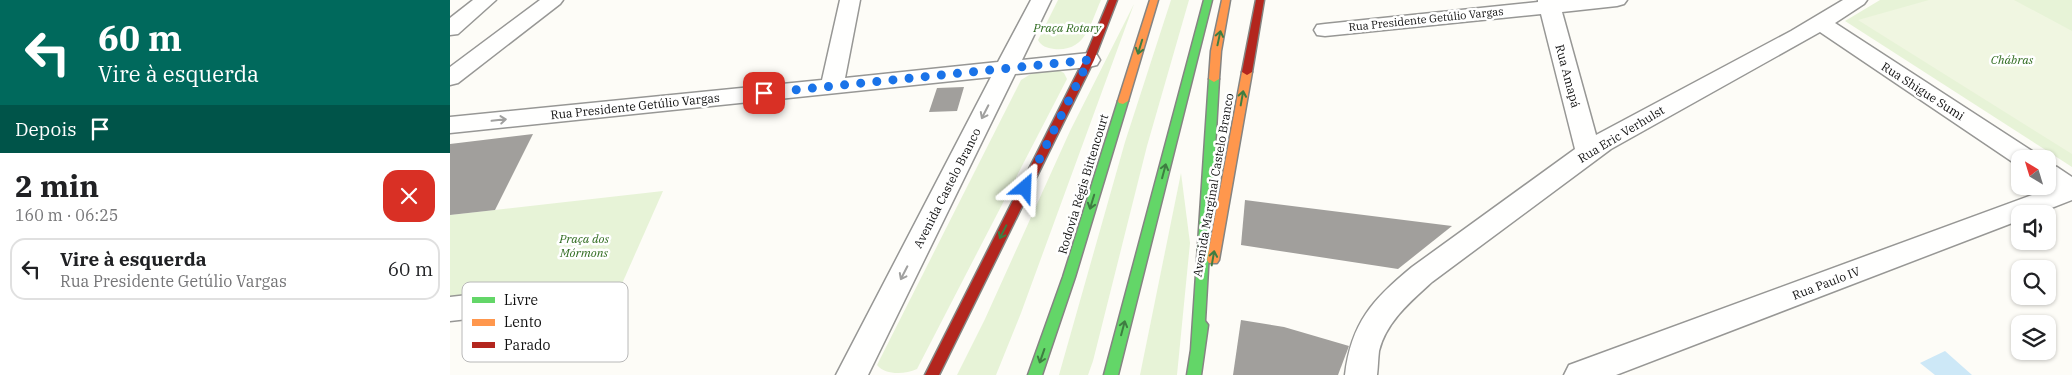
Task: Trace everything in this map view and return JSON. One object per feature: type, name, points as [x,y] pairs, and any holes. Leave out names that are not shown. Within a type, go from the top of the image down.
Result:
[{"type":"main road","points":[[932,375],[1089,60],[1113,0]]},
{"type":"main road","name":"Rodovia Régis Bittencourt","points":[[1035,375],[1069,277],[1154,0]]},
{"type":"main road","points":[[1111,375],[1208,0]]},
{"type":"main road","points":[[1196,349],[1216,51],[1226,0]]},
{"type":"main road","name":"Avenida Marginal Castelo Branco","points":[[1194,375],[1196,349],[1260,0]]},
{"type":"street","points":[[450,28],[486,0]]},
{"type":"street","points":[[450,78],[553,0]]},
{"type":"street","points":[[832,85],[850,0]]},
{"type":"street","name":"Avenida Castelo Branco","points":[[852,375],[1041,0]]},
{"type":"street","name":"Rua Presidente Getúlio Vargas","points":[[1325,30],[1549,4],[1616,0]]},
{"type":"street","name":"Rua Eric Verhulst","points":[[1361,375],[1363,354],[1371,332],[1387,306],[1400,293],[1588,152],[1618,132],[1820,23],[1846,3]]},
{"type":"street","name":"Rua Amapá","points":[[1549,4],[1588,152]]},
{"type":"street","name":"Rua Shigue Sumi","points":[[1820,23],[2012,150]]},
{"type":"street","name":"Rua Presidente Getúlio Vargas","points":[[450,125],[1089,60]]},
{"type":"street","points":[[2056,179],[2072,190]]},
{"type":"street","name":"Rua Paulo IV","points":[[1580,375],[2072,190]]},
{"type":"green space","name":"Praça Rotary","points":[[1058,0],[1101,0],[1085,35],[1073,46],[1065,49],[1047,47],[1038,40]]},
{"type":"green space","points":[[1171,0],[1189,0],[1147,146],[1093,361],[1088,375],[1059,375],[1125,142]]},
{"type":"green space","name":"Chábras","points":[[1880,0],[2072,0],[2072,167],[2056,157],[2056,150],[2046,150],[1845,21]]},
{"type":"green space","name":"Chábras","points":[[1929,0],[2014,0],[2072,31],[2072,154],[1858,20]]},
{"type":"green space","points":[[1134,4],[1021,313],[996,375],[957,375],[985,319],[1070,131]]},
{"type":"green space","points":[[1056,69],[1064,73],[1067,79],[917,369],[895,373],[885,371],[877,365],[1021,80],[1034,72]]},
{"type":"green space","points":[[1181,173],[1190,243],[1177,375],[1140,375]]},
{"type":"green space","name":"Praça dos Mórmons","points":[[663,191],[623,282],[462,282],[462,303],[450,304],[450,215]]},
{"type":"water","points":[[1945,351],[1972,375],[1935,375],[1920,363]]},
{"type":"building","points":[[964,87],[957,111],[929,112],[937,88]]},
{"type":"building","points":[[533,134],[495,210],[450,215],[450,144]]},
{"type":"building","points":[[1245,200],[1452,226],[1398,269],[1241,245]]},
{"type":"building","points":[[1241,320],[1284,327],[1349,346],[1338,375],[1233,375]]},
{"type":"traffic: fast","points":[[1111,375],[1208,0]]},
{"type":"traffic: fast","points":[[1197,349],[1214,79]]},
{"type":"traffic: fast","points":[[1035,375],[1069,277],[1123,101]]},
{"type":"traffic: fast","points":[[1194,375],[1201,325]]},
{"type":"traffic: slow","points":[[1123,101],[1154,0]]},
{"type":"traffic: slow","points":[[1214,79],[1216,51],[1226,0]]},
{"type":"traffic: slow","points":[[1213,260],[1247,72]]},
{"type":"traffic: jam","points":[[932,375],[1089,60],[1113,0]]},
{"type":"traffic: jam","points":[[1247,72],[1260,0]]},
{"type":"route","points":[[764,93],[1089,60],[1025,188]]}]
